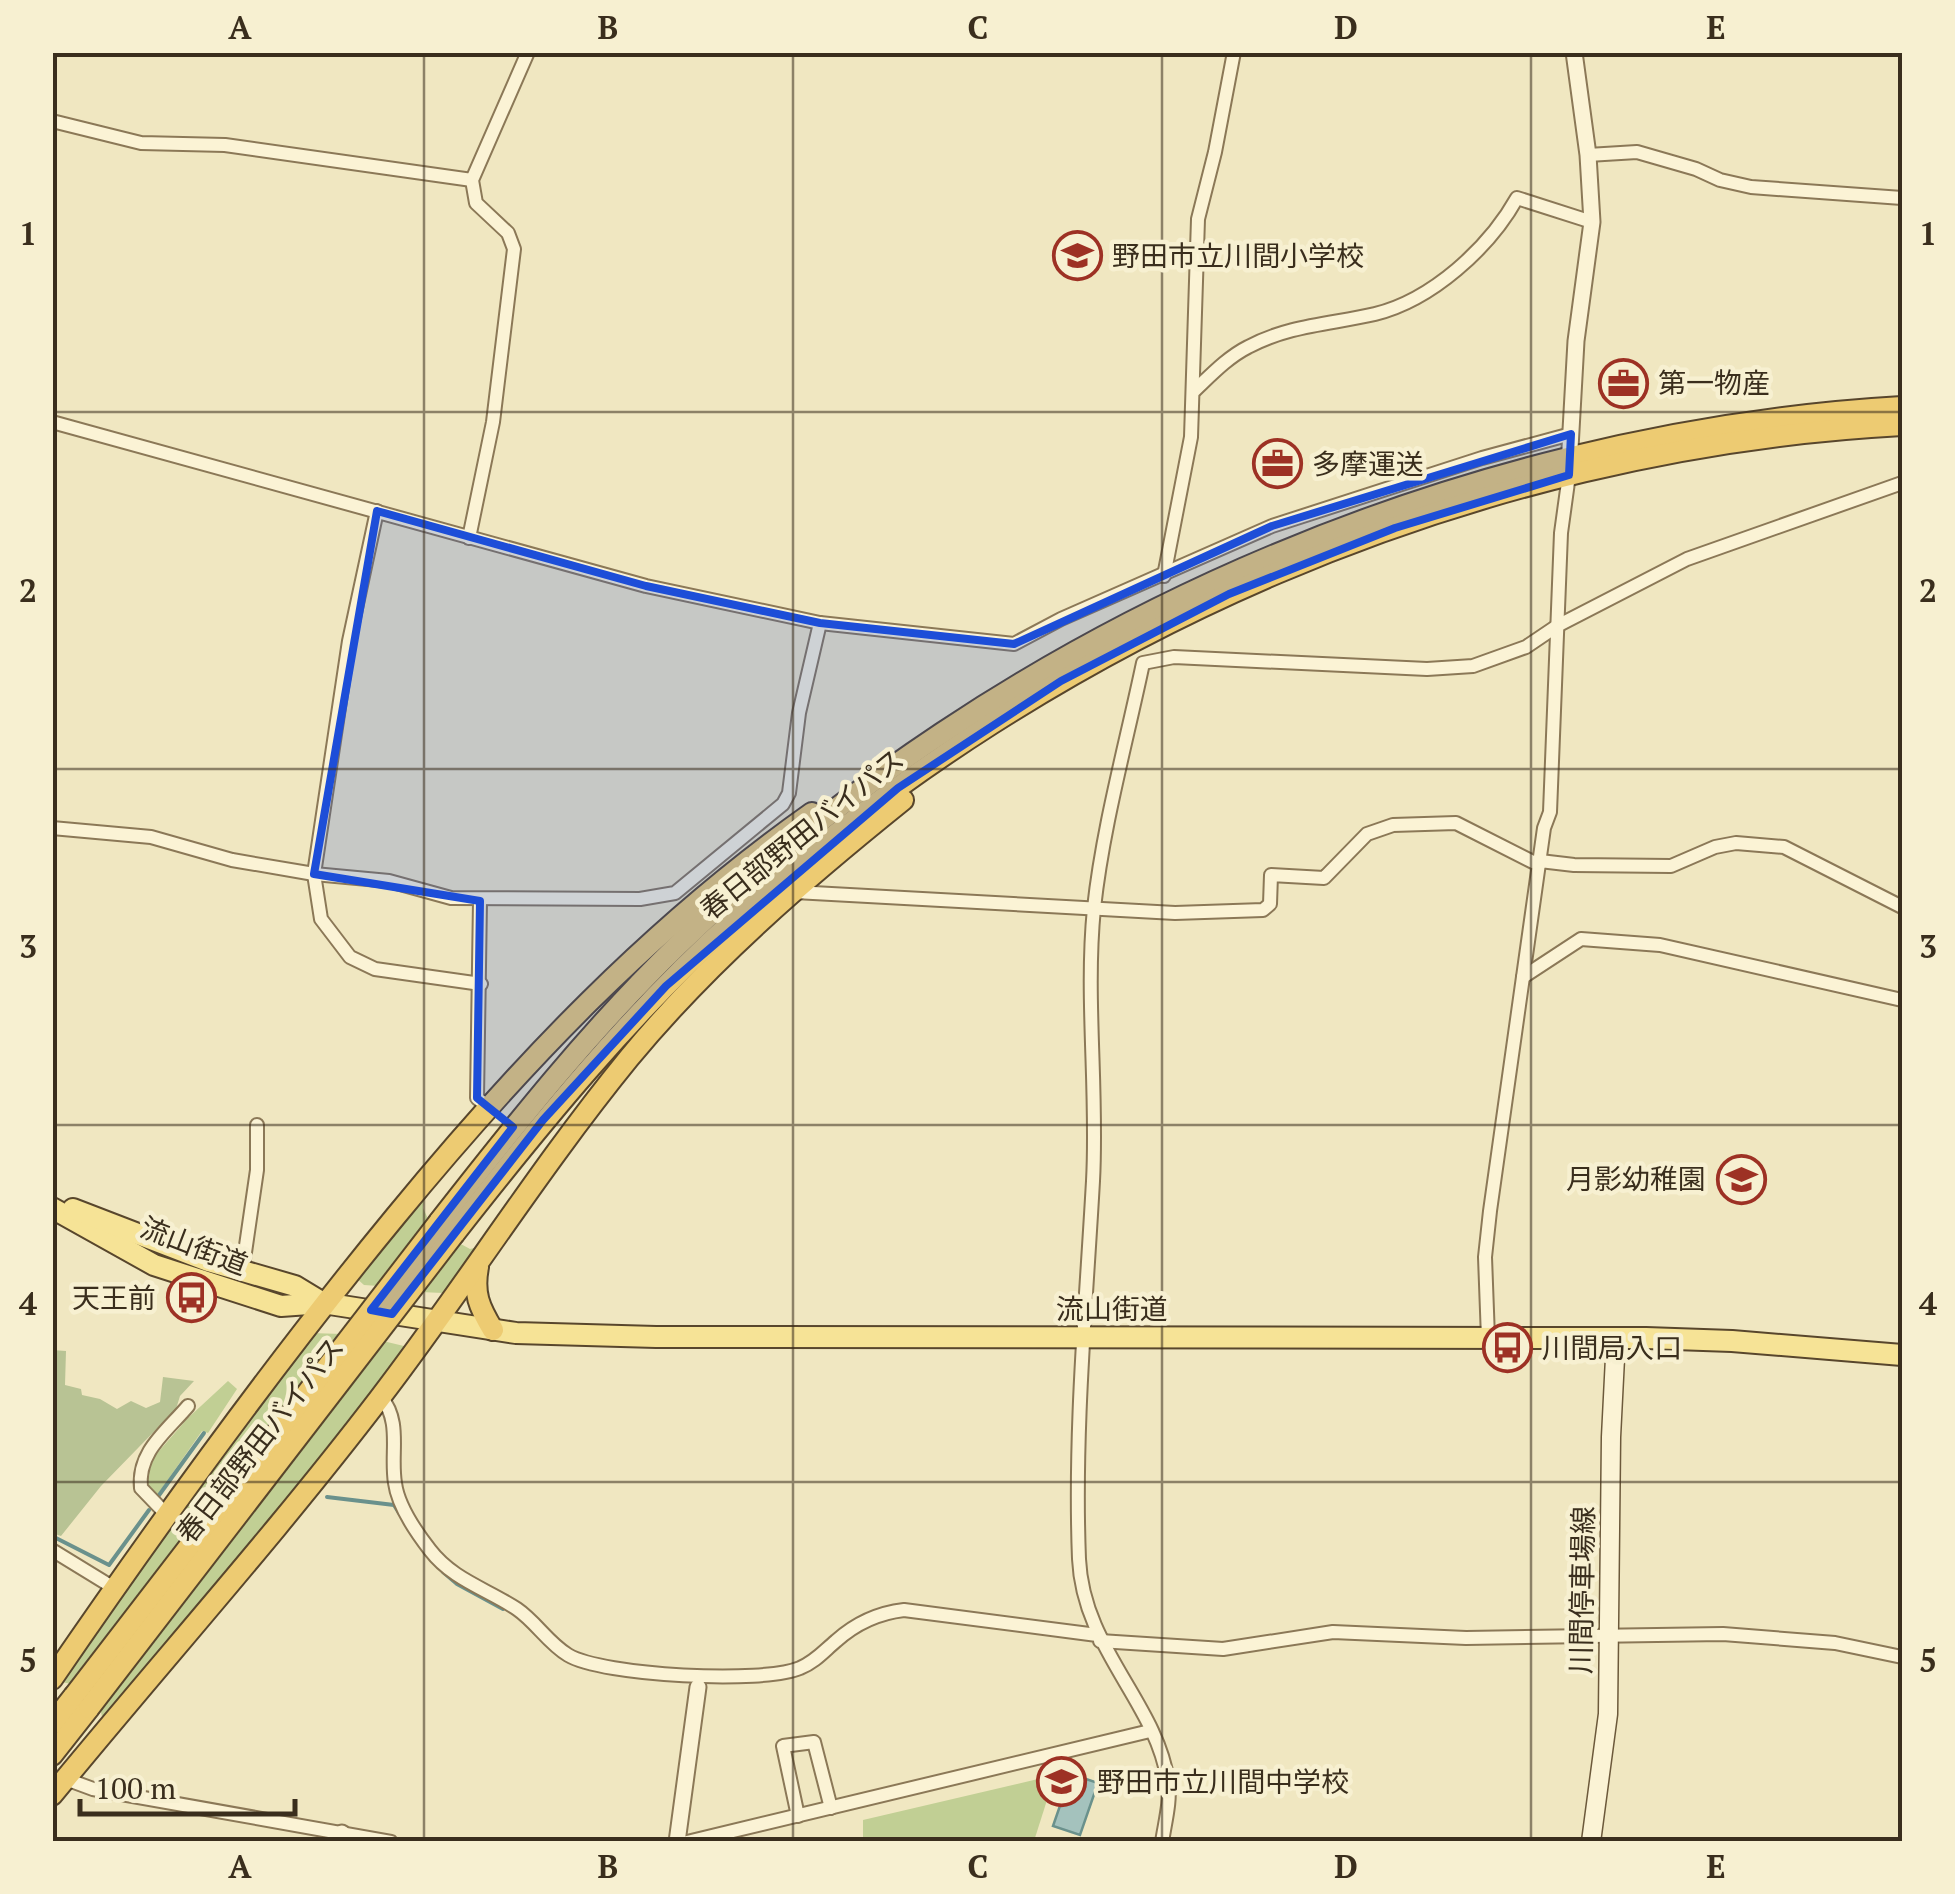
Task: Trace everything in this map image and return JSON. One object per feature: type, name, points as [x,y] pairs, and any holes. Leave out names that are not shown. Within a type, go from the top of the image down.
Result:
[{"type":"highway","name":"春日部野田バイパス","points":[[52,1755],[82,1702],[447,1228],[558,1074],[678,945],[792,845],[892,768],[1047,668],[1223,578],[1402,506],[1569,467],[1683,434],[1845,410],[1902,407]]},
{"type":"highway","name":"春日部野田バイパス","points":[[447,1228],[581,1076],[734,920],[849,824],[1022,704],[1174,621],[1314,558],[1569,467],[1850,428],[1902,426]]},
{"type":"highway","points":[[59,1787],[243,1569],[381,1397],[628,1059],[710,970],[795,892],[1022,704]]},
{"type":"highway","points":[[52,1679],[323,1303],[488,1106],[605,984],[716,885],[840,793],[892,768]]},
{"type":"highway","points":[[480,1260],[474,1286],[476,1299],[493,1330]]},
{"type":"highway","name":"春日部野田バイパス","points":[[52,1724],[82,1702]]},
{"type":"main road","name":"流山街道","points":[[52,1205],[242,1272],[295,1286],[323,1303]]},
{"type":"main road","name":"流山街道","points":[[52,1205],[171,1272],[281,1306],[323,1303],[493,1330],[578,1336],[1732,1340],[1902,1355]]},
{"type":"main road","name":"川間停車場線","points":[[1592,1842],[1608,1714],[1616,1338]]},
{"type":"street","points":[[469,538],[493,422],[514,249],[508,232],[476,202],[472,180],[528,52]]},
{"type":"street","points":[[1164,576],[1191,436],[1198,219],[1216,152],[1234,52]]},
{"type":"street","points":[[1488,1338],[1485,1257],[1490,1211],[1550,812],[1560,532],[1569,467],[1576,341],[1592,222],[1588,155],[1574,52]]},
{"type":"street","points":[[52,120],[141,143],[225,146],[472,180]]},
{"type":"street","points":[[1588,155],[1637,152],[1751,187],[1902,198]]},
{"type":"street","points":[[1194,391],[1246,348],[1287,330],[1377,314],[1409,302],[1471,255],[1517,198],[1592,222]]},
{"type":"street","points":[[52,422],[646,586],[820,623],[1014,644],[1061,619],[1272,526],[1482,458],[1571,434]]},
{"type":"street","points":[[1162,1842],[1169,1786],[1165,1767],[1150,1731],[1099,1638],[1085,1600],[1079,1561],[1081,1337],[1093,1177],[1094,910],[1143,663],[1174,657],[1427,668],[1473,666],[1526,647],[1557,626],[1687,559],[1902,483]]},
{"type":"street","points":[[377,512],[349,641],[314,874],[321,919],[350,957],[375,969],[481,984]]},
{"type":"street","points":[[52,828],[151,837],[232,860],[314,874],[389,881],[452,898],[480,901],[554,897],[640,900],[675,893],[783,804],[798,713],[820,623]]},
{"type":"street","points":[[795,892],[1094,910],[1264,910],[1270,904],[1271,875],[1324,878],[1367,834],[1393,824],[1456,823],[1540,863],[1574,866],[1671,866],[1736,843],[1784,847],[1902,907]]},
{"type":"street","points":[[480,901],[478,1098],[488,1106]]},
{"type":"street","points":[[1523,976],[1581,939],[1660,946],[1828,980],[1902,1000]]},
{"type":"street","points":[[242,1272],[257,1170],[257,1124]]},
{"type":"street","points":[[381,1397],[393,1411],[394,1484],[400,1502],[430,1551],[458,1578],[518,1610],[570,1657],[636,1673],[784,1673],[818,1660],[837,1639],[863,1622],[883,1613],[904,1610],[1099,1638],[1223,1649],[1333,1632],[1466,1638],[1780,1637],[1902,1657]]},
{"type":"street","points":[[167,1515],[141,1488],[142,1465],[188,1406]]},
{"type":"street","points":[[52,1550],[114,1588]]},
{"type":"street","points":[[677,1842],[698,1688]]},
{"type":"street","points":[[687,1842],[1150,1731]]},
{"type":"street","points":[[798,1816],[783,1746],[814,1742],[831,1808]]},
{"type":"street","points":[[59,1787],[94,1789],[340,1837],[391,1842]]},
{"type":"highlighted area","points":[[1571,434],[1569,475],[1395,528],[1229,594],[1061,681],[898,788],[666,986],[543,1120],[392,1314],[371,1310],[513,1127],[477,1098],[480,901],[314,874],[377,511],[646,586],[820,623],[1014,644],[1272,526]]},
{"type":"green space","points":[[425,1194],[423,1208],[429,1221],[379,1286],[364,1285],[355,1277]]},
{"type":"green space","points":[[459,1243],[470,1249],[478,1247],[443,1293],[420,1292]]},
{"type":"green space","points":[[311,1333],[342,1334],[72,1684],[61,1682],[192,1495]]},
{"type":"green space","points":[[383,1341],[408,1347],[267,1528],[103,1722],[100,1707]]},
{"type":"green space","points":[[52,1350],[66,1351],[65,1385],[81,1389],[82,1395],[117,1409],[131,1401],[146,1408],[160,1402],[163,1377],[194,1381],[180,1396],[176,1409],[101,1486],[61,1536],[52,1533]]},
{"type":"green space","points":[[228,1381],[237,1389],[208,1433],[202,1431],[155,1498],[147,1491],[145,1467],[188,1418]]},
{"type":"green space","points":[[1055,1775],[1034,1841],[863,1841],[863,1820]]},
{"type":"water","points":[[1071,1774],[1098,1783],[1080,1835],[1053,1826]]},
{"type":"waterway","points":[[157,1498],[204,1433]]},
{"type":"waterway","points":[[327,1497],[394,1505],[399,1513]]},
{"type":"waterway","points":[[52,1536],[109,1565],[149,1510]]},
{"type":"waterway","points":[[443,1572],[503,1609]]},
{"type":"place","name":"野田市立川間小学校","points":[[1077,256]]},
{"type":"place","name":"第一物産","points":[[1623,383]]},
{"type":"place","name":"多摩運送","points":[[1277,464]]},
{"type":"place","name":"月影幼稚園","points":[[1741,1179]]},
{"type":"place","name":"天王前","points":[[191,1298]]},
{"type":"place","name":"川間局入口","points":[[1507,1348]]},
{"type":"place","name":"野田市立川間中学校","points":[[1062,1782]]}]
